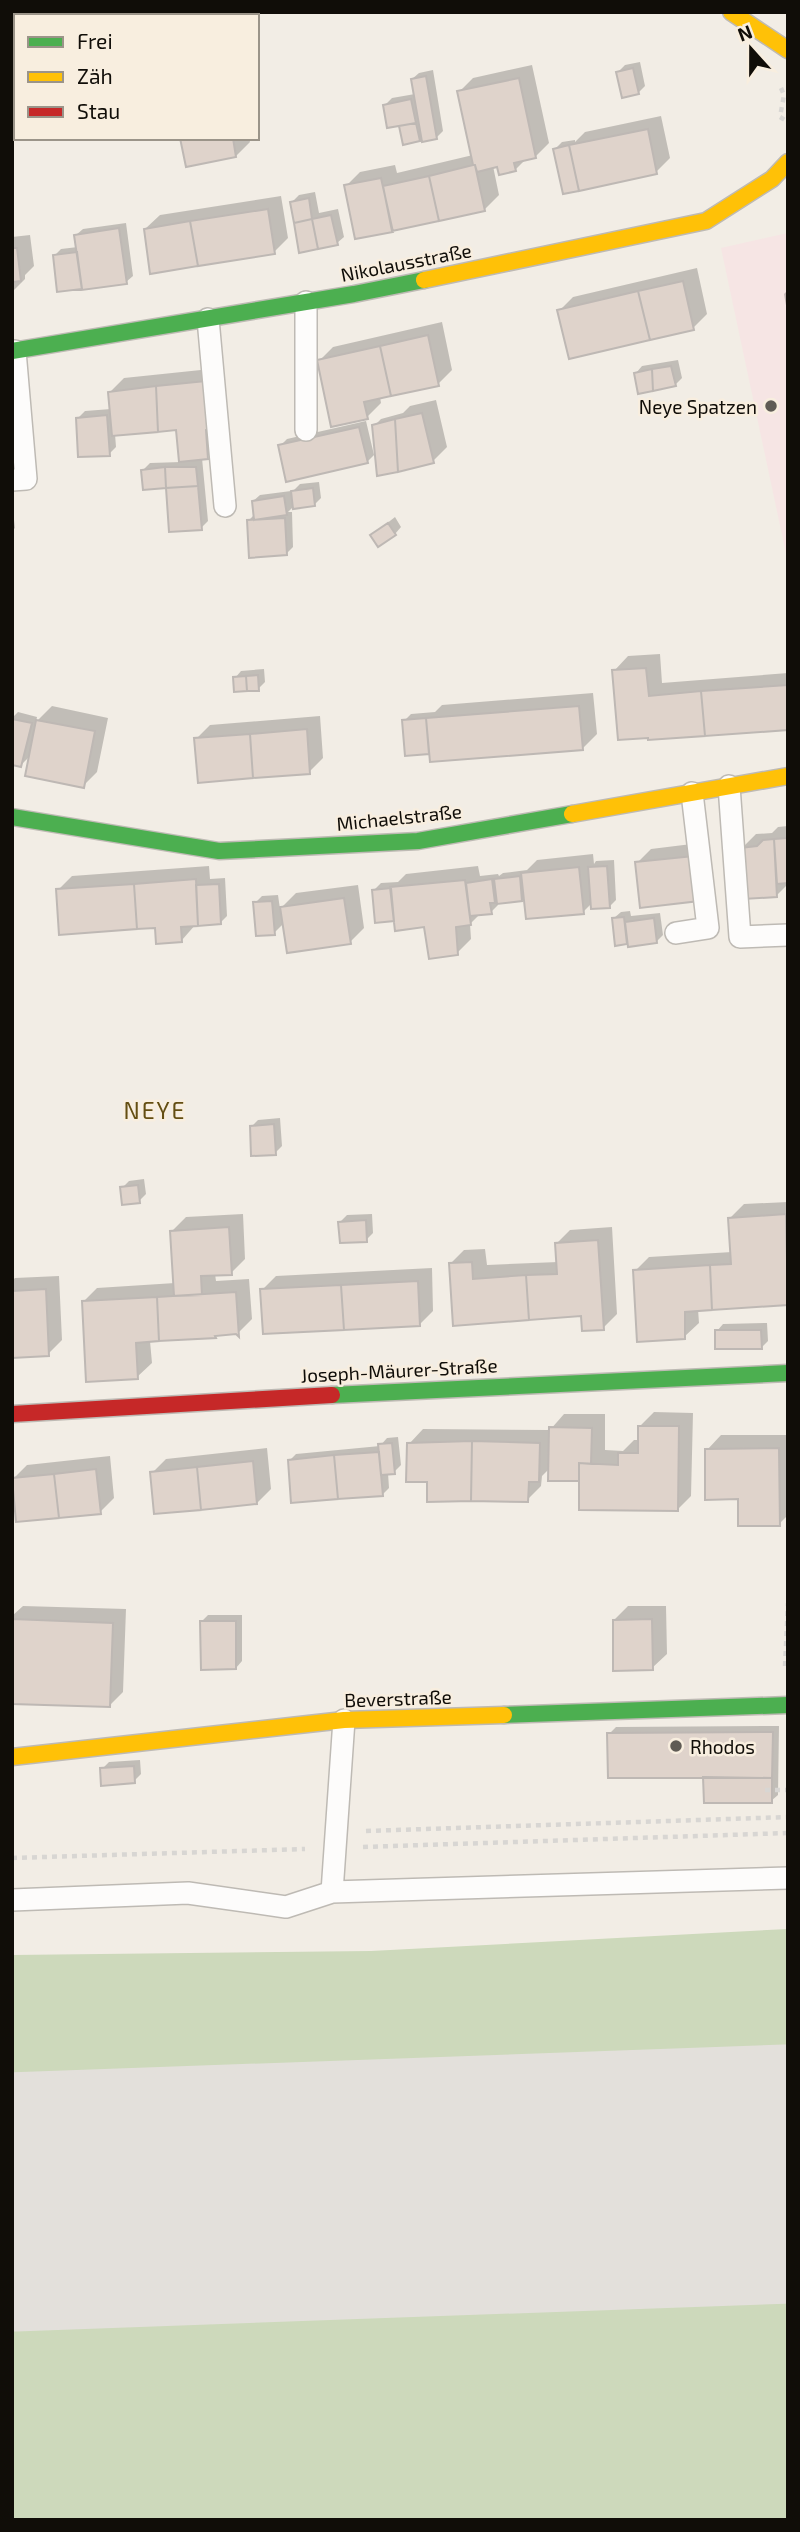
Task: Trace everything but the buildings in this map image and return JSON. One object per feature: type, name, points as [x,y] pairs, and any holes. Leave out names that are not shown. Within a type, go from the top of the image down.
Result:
[{"type":"street","points":[[731,12],[788,50]]},
{"type":"street","name":"Nikolausstraße","points":[[14,351],[306,302],[706,221],[772,179],[788,162]]},
{"type":"street","name":"Michaelstraße","points":[[12,817],[219,851],[418,841],[788,776]]},
{"type":"street","name":"Joseph-Mäurer-Straße","points":[[12,1414],[440,1388],[788,1373]]},
{"type":"street","name":"Beverstraße","points":[[12,1757],[344,1720],[785,1705]]},
{"type":"lane","points":[[306,302],[306,430]]},
{"type":"lane","points":[[208,319],[225,506]]},
{"type":"lane","points":[[12,480],[26,479],[14,351]]},
{"type":"lane","points":[[729,786],[740,937],[788,935]]},
{"type":"lane","points":[[676,933],[708,928],[692,793]]},
{"type":"lane","points":[[332,1892],[344,1720]]},
{"type":"lane","points":[[12,1900],[188,1894],[286,1907],[332,1892],[788,1878]]},
{"type":"path","points":[[785,1705],[788,1603]]},
{"type":"path","points":[[765,1790],[788,1790]]},
{"type":"path","points":[[363,1831],[788,1816]]},
{"type":"path","points":[[12,1858],[788,1833]]},
{"type":"shaded area","name":"Neye Spatzen","points":[[788,233],[788,563],[721,248]]},
{"type":"green space","points":[[788,1929],[788,2520],[12,2520],[12,1955],[371,1951]]},
{"type":"runway","points":[[12,2202],[788,2174]]},
{"type":"traffic: fast","points":[[12,351],[424,280]]},
{"type":"traffic: fast","points":[[12,817],[219,851],[418,841],[572,814]]},
{"type":"traffic: fast","points":[[332,1395],[788,1373]]},
{"type":"traffic: fast","points":[[504,1715],[788,1705]]},
{"type":"traffic: slow","points":[[731,12],[788,50]]},
{"type":"traffic: slow","points":[[424,280],[706,221],[772,179],[788,162]]},
{"type":"traffic: slow","points":[[572,814],[788,776]]},
{"type":"traffic: slow","points":[[12,1757],[344,1720],[504,1715]]},
{"type":"traffic: jam","points":[[12,1414],[332,1395]]},
{"type":"place","name":"Neye Spatzen","points":[[771,406]]},
{"type":"place","name":"Rhodos","points":[[676,1746]]},
{"type":"district","name":"NEYE","points":[[155,1110]]}]
